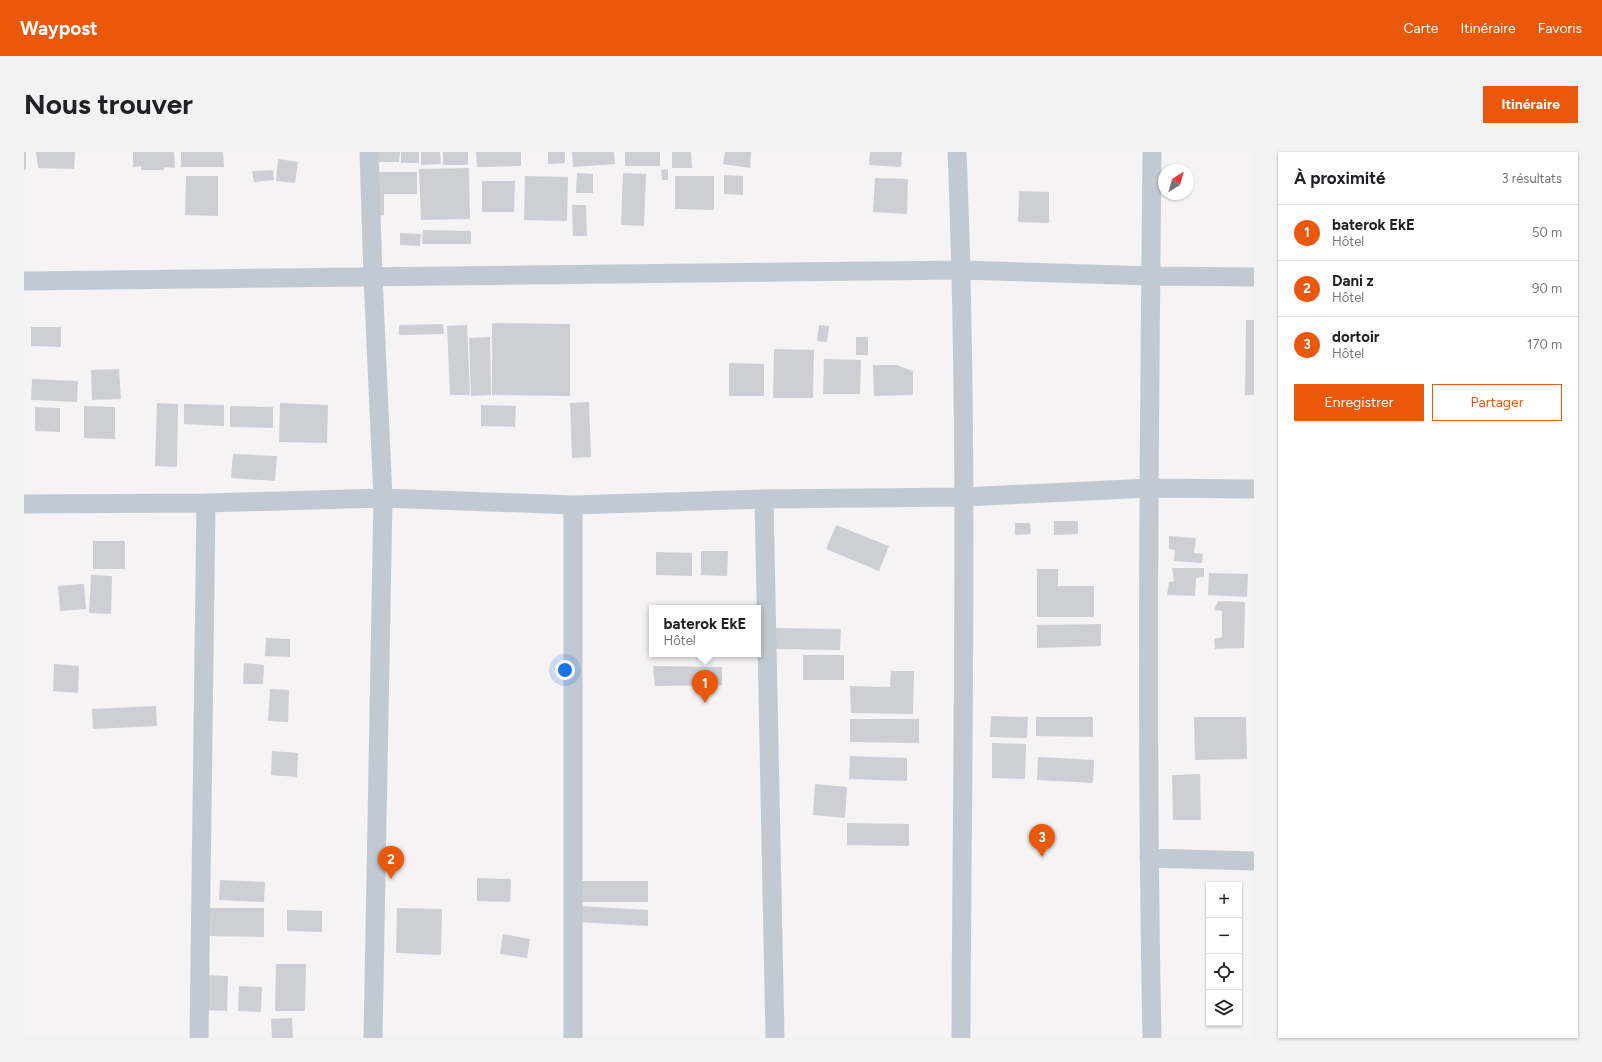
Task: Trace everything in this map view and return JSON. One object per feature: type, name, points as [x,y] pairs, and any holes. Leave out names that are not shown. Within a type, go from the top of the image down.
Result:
[{"type":"street","points":[[369,152],[383,498],[373,1038]]},
{"type":"street","points":[[957,152],[962,270],[964,497],[961,1038]]},
{"type":"street","points":[[1152,152],[1149,488],[1149,858],[1152,1038]]},
{"type":"street","points":[[24,281],[962,270],[1151,276],[1254,277]]},
{"type":"street","points":[[24,504],[206,503],[383,498],[573,506],[764,499],[964,497],[1149,488],[1254,489]]},
{"type":"street","points":[[764,499],[775,1038]]},
{"type":"street","points":[[199,1038],[206,503]]},
{"type":"street","points":[[573,506],[573,1038]]},
{"type":"street","points":[[1149,858],[1254,861]]},
{"type":"building","points":[[24,152],[26,152],[26,170],[24,170]]},
{"type":"building","points":[[36,152],[75,152],[74,169],[38,168]]},
{"type":"building","points":[[133,152],[174,152],[175,168],[165,167],[163,170],[141,170],[141,166],[133,167]]},
{"type":"building","points":[[181,152],[223,152],[224,167],[181,167]]},
{"type":"building","points":[[377,152],[400,152],[399,162],[377,162]]},
{"type":"building","points":[[401,152],[419,152],[419,163],[401,163]]},
{"type":"building","points":[[421,152],[440,152],[441,164],[421,165]]},
{"type":"building","points":[[443,152],[468,152],[468,165],[443,165]]},
{"type":"building","points":[[476,152],[521,152],[521,166],[477,167]]},
{"type":"building","points":[[548,152],[565,152],[565,163],[548,164]]},
{"type":"building","points":[[572,152],[614,152],[615,164],[573,167]]},
{"type":"building","points":[[625,152],[660,152],[660,166],[625,166]]},
{"type":"building","points":[[672,152],[691,152],[692,168],[672,168]]},
{"type":"building","points":[[725,152],[751,152],[750,168],[723,164]]},
{"type":"building","points":[[870,152],[902,152],[901,167],[869,165]]},
{"type":"building","points":[[278,159],[298,162],[295,183],[276,181]]},
{"type":"building","points":[[469,168],[470,219],[421,220],[419,169]]},
{"type":"building","points":[[668,169],[668,180],[662,180],[661,170]]},
{"type":"building","points":[[273,170],[274,180],[254,182],[252,171]]},
{"type":"building","points":[[373,172],[417,172],[417,194],[384,194],[384,215],[373,215]]},
{"type":"building","points":[[577,173],[593,174],[593,193],[576,193]]},
{"type":"building","points":[[623,173],[646,174],[644,226],[621,225]]},
{"type":"building","points":[[724,175],[743,176],[743,195],[724,194]]},
{"type":"building","points":[[186,176],[218,176],[218,216],[185,215]]},
{"type":"building","points":[[525,176],[568,177],[567,221],[524,220]]},
{"type":"building","points":[[675,176],[714,176],[714,210],[675,209]]},
{"type":"building","points":[[875,178],[908,179],[907,214],[873,212]]},
{"type":"building","points":[[482,181],[515,181],[514,212],[482,212]]},
{"type":"building","points":[[1019,191],[1049,192],[1049,223],[1018,222]]},
{"type":"building","points":[[572,205],[586,205],[587,236],[573,236]]},
{"type":"building","points":[[423,230],[471,231],[471,244],[422,244]]},
{"type":"building","points":[[400,233],[421,234],[420,246],[400,245]]},
{"type":"building","points":[[1246,320],[1254,320],[1254,395],[1245,395]]},
{"type":"building","points":[[492,323],[570,324],[570,396],[492,395]]},
{"type":"building","points":[[443,324],[444,334],[399,335],[399,325]]},
{"type":"building","points":[[467,325],[470,395],[450,395],[447,326]]},
{"type":"building","points":[[819,325],[829,326],[827,342],[817,341]]},
{"type":"building","points":[[31,327],[61,327],[61,347],[31,346]]},
{"type":"building","points":[[490,337],[491,395],[471,396],[469,338]]},
{"type":"building","points":[[856,337],[868,337],[868,355],[856,355]]},
{"type":"building","points":[[774,349],[814,350],[813,398],[773,398]]},
{"type":"building","points":[[824,359],[861,360],[860,394],[823,394]]},
{"type":"building","points":[[729,363],[764,364],[764,396],[729,396]]},
{"type":"building","points":[[873,365],[896,365],[913,371],[913,395],[874,396]]},
{"type":"building","points":[[119,369],[121,399],[92,400],[91,370]]},
{"type":"building","points":[[32,379],[78,381],[77,402],[31,400]]},
{"type":"building","points":[[589,402],[591,457],[572,458],[570,403]]},
{"type":"building","points":[[157,403],[178,404],[177,467],[155,466]]},
{"type":"building","points":[[280,403],[328,405],[327,443],[279,442]]},
{"type":"building","points":[[184,404],[224,405],[224,426],[184,424]]},
{"type":"building","points":[[481,405],[516,406],[515,427],[481,426]]},
{"type":"building","points":[[84,406],[115,407],[115,439],[84,438]]},
{"type":"building","points":[[230,406],[273,407],[273,428],[230,427]]},
{"type":"building","points":[[35,407],[60,408],[60,432],[35,431]]},
{"type":"building","points":[[233,454],[277,456],[275,481],[231,478]]},
{"type":"building","points":[[1054,521],[1078,521],[1078,534],[1054,535]]},
{"type":"building","points":[[1015,523],[1030,523],[1031,534],[1015,535]]},
{"type":"building","points":[[836,525],[889,546],[879,571],[826,549]]},
{"type":"building","points":[[1169,536],[1196,538],[1194,553],[1203,554],[1202,563],[1174,561],[1175,550],[1169,549]]},
{"type":"building","points":[[93,541],[125,541],[125,569],[93,569]]},
{"type":"building","points":[[701,551],[728,551],[727,576],[701,575]]},
{"type":"building","points":[[656,552],[692,553],[692,576],[656,575]]},
{"type":"building","points":[[1172,568],[1204,568],[1204,577],[1196,578],[1195,596],[1167,595],[1169,582],[1174,581]]},
{"type":"building","points":[[1037,569],[1058,569],[1058,586],[1094,586],[1094,617],[1037,617]]},
{"type":"building","points":[[1209,573],[1248,574],[1247,597],[1208,595]]},
{"type":"building","points":[[91,575],[112,576],[111,614],[89,613]]},
{"type":"building","points":[[84,584],[86,609],[60,611],[58,586]]},
{"type":"building","points":[[1218,601],[1245,602],[1244,648],[1215,649],[1214,639],[1222,637],[1222,611],[1214,610]]},
{"type":"building","points":[[1101,624],[1101,646],[1037,648],[1037,625]]},
{"type":"building","points":[[776,628],[841,629],[840,650],[776,649]]},
{"type":"building","points":[[266,638],[290,639],[290,657],[265,656]]},
{"type":"building","points":[[803,655],[844,655],[844,680],[803,680]]},
{"type":"building","points":[[244,663],[264,665],[263,684],[243,684]]},
{"type":"building","points":[[54,664],[79,666],[78,693],[53,691]]},
{"type":"building","points":[[653,666],[722,667],[722,685],[655,686]]},
{"type":"building","points":[[891,671],[914,671],[913,714],[851,713],[850,686],[890,687]]},
{"type":"building","points":[[270,689],[289,690],[288,722],[268,721]]},
{"type":"building","points":[[156,706],[157,726],[93,729],[92,709]]},
{"type":"building","points":[[991,716],[1028,717],[1027,738],[990,737]]},
{"type":"building","points":[[1036,717],[1093,717],[1093,737],[1036,736]]},
{"type":"building","points":[[1194,717],[1246,717],[1247,759],[1195,760]]},
{"type":"building","points":[[850,719],[919,719],[919,743],[850,742]]},
{"type":"building","points":[[992,743],[1026,744],[1025,779],[992,778]]},
{"type":"building","points":[[272,751],[298,753],[297,777],[271,775]]},
{"type":"building","points":[[850,756],[907,758],[907,781],[849,779]]},
{"type":"building","points":[[1038,757],[1094,760],[1093,783],[1037,780]]},
{"type":"building","points":[[1200,774],[1201,820],[1173,820],[1172,775]]},
{"type":"building","points":[[815,784],[847,787],[845,818],[813,815]]},
{"type":"building","points":[[847,823],[909,824],[909,846],[847,845]]},
{"type":"building","points":[[477,878],[511,879],[510,902],[477,901]]},
{"type":"building","points":[[220,880],[265,882],[264,902],[219,900]]},
{"type":"building","points":[[579,881],[648,881],[648,902],[579,902]]},
{"type":"building","points":[[579,906],[648,910],[648,926],[578,922]]},
{"type":"building","points":[[208,908],[264,908],[264,937],[209,936]]},
{"type":"building","points":[[397,908],[442,909],[441,955],[396,953]]},
{"type":"building","points":[[287,910],[322,911],[322,932],[287,931]]},
{"type":"building","points":[[503,934],[530,939],[527,958],[500,954]]},
{"type":"building","points":[[276,964],[306,964],[305,1011],[275,1011]]},
{"type":"building","points":[[206,975],[228,976],[227,1011],[205,1010]]},
{"type":"building","points":[[239,986],[262,987],[261,1012],[238,1011]]},
{"type":"building","points":[[292,1018],[293,1038],[272,1038],[271,1019]]},
{"type":"place","name":"baterok EkE","points":[[705,703]]},
{"type":"place","name":"dortoir","points":[[1042,857]]},
{"type":"place","name":"Dani z","points":[[391,879]]}]
